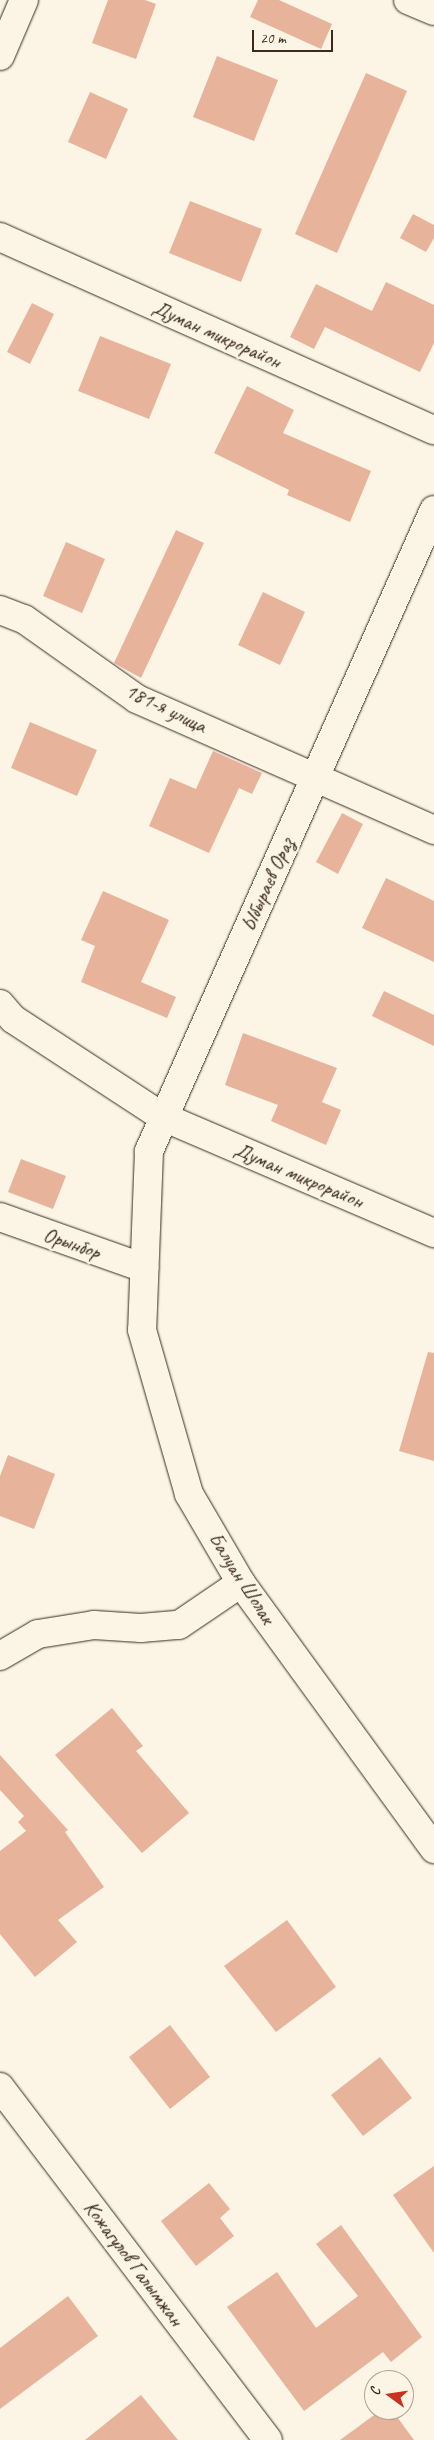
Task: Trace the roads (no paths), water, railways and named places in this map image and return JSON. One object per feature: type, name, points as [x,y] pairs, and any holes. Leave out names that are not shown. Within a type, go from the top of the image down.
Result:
[{"type":"street","points":[[0,56],[24,0]]},
{"type":"street","points":[[408,0],[434,11]]},
{"type":"street","name":"Думан микрорайон","points":[[0,237],[434,430]]},
{"type":"street","name":"Ыбыраев Ораз","points":[[144,1268],[148,1151],[434,510]]},
{"type":"street","name":"181-я улица","points":[[0,610],[24,620],[138,699],[316,774]]},
{"type":"street","points":[[316,774],[434,830]]},
{"type":"street","name":"Думан микрорайон","points":[[0,1004],[13,1019],[163,1117],[434,1233]]},
{"type":"street","name":"Орынбор","points":[[0,1217],[144,1268]]},
{"type":"street","name":"Балуан Шолак","points":[[144,1268],[142,1330],[189,1494],[241,1583],[434,1849]]},
{"type":"street","points":[[0,1656],[38,1634],[94,1625],[141,1628],[179,1625],[241,1583]]},
{"type":"street","name":"Кожагулов Галымжан","points":[[0,2087],[268,2440]]}]
